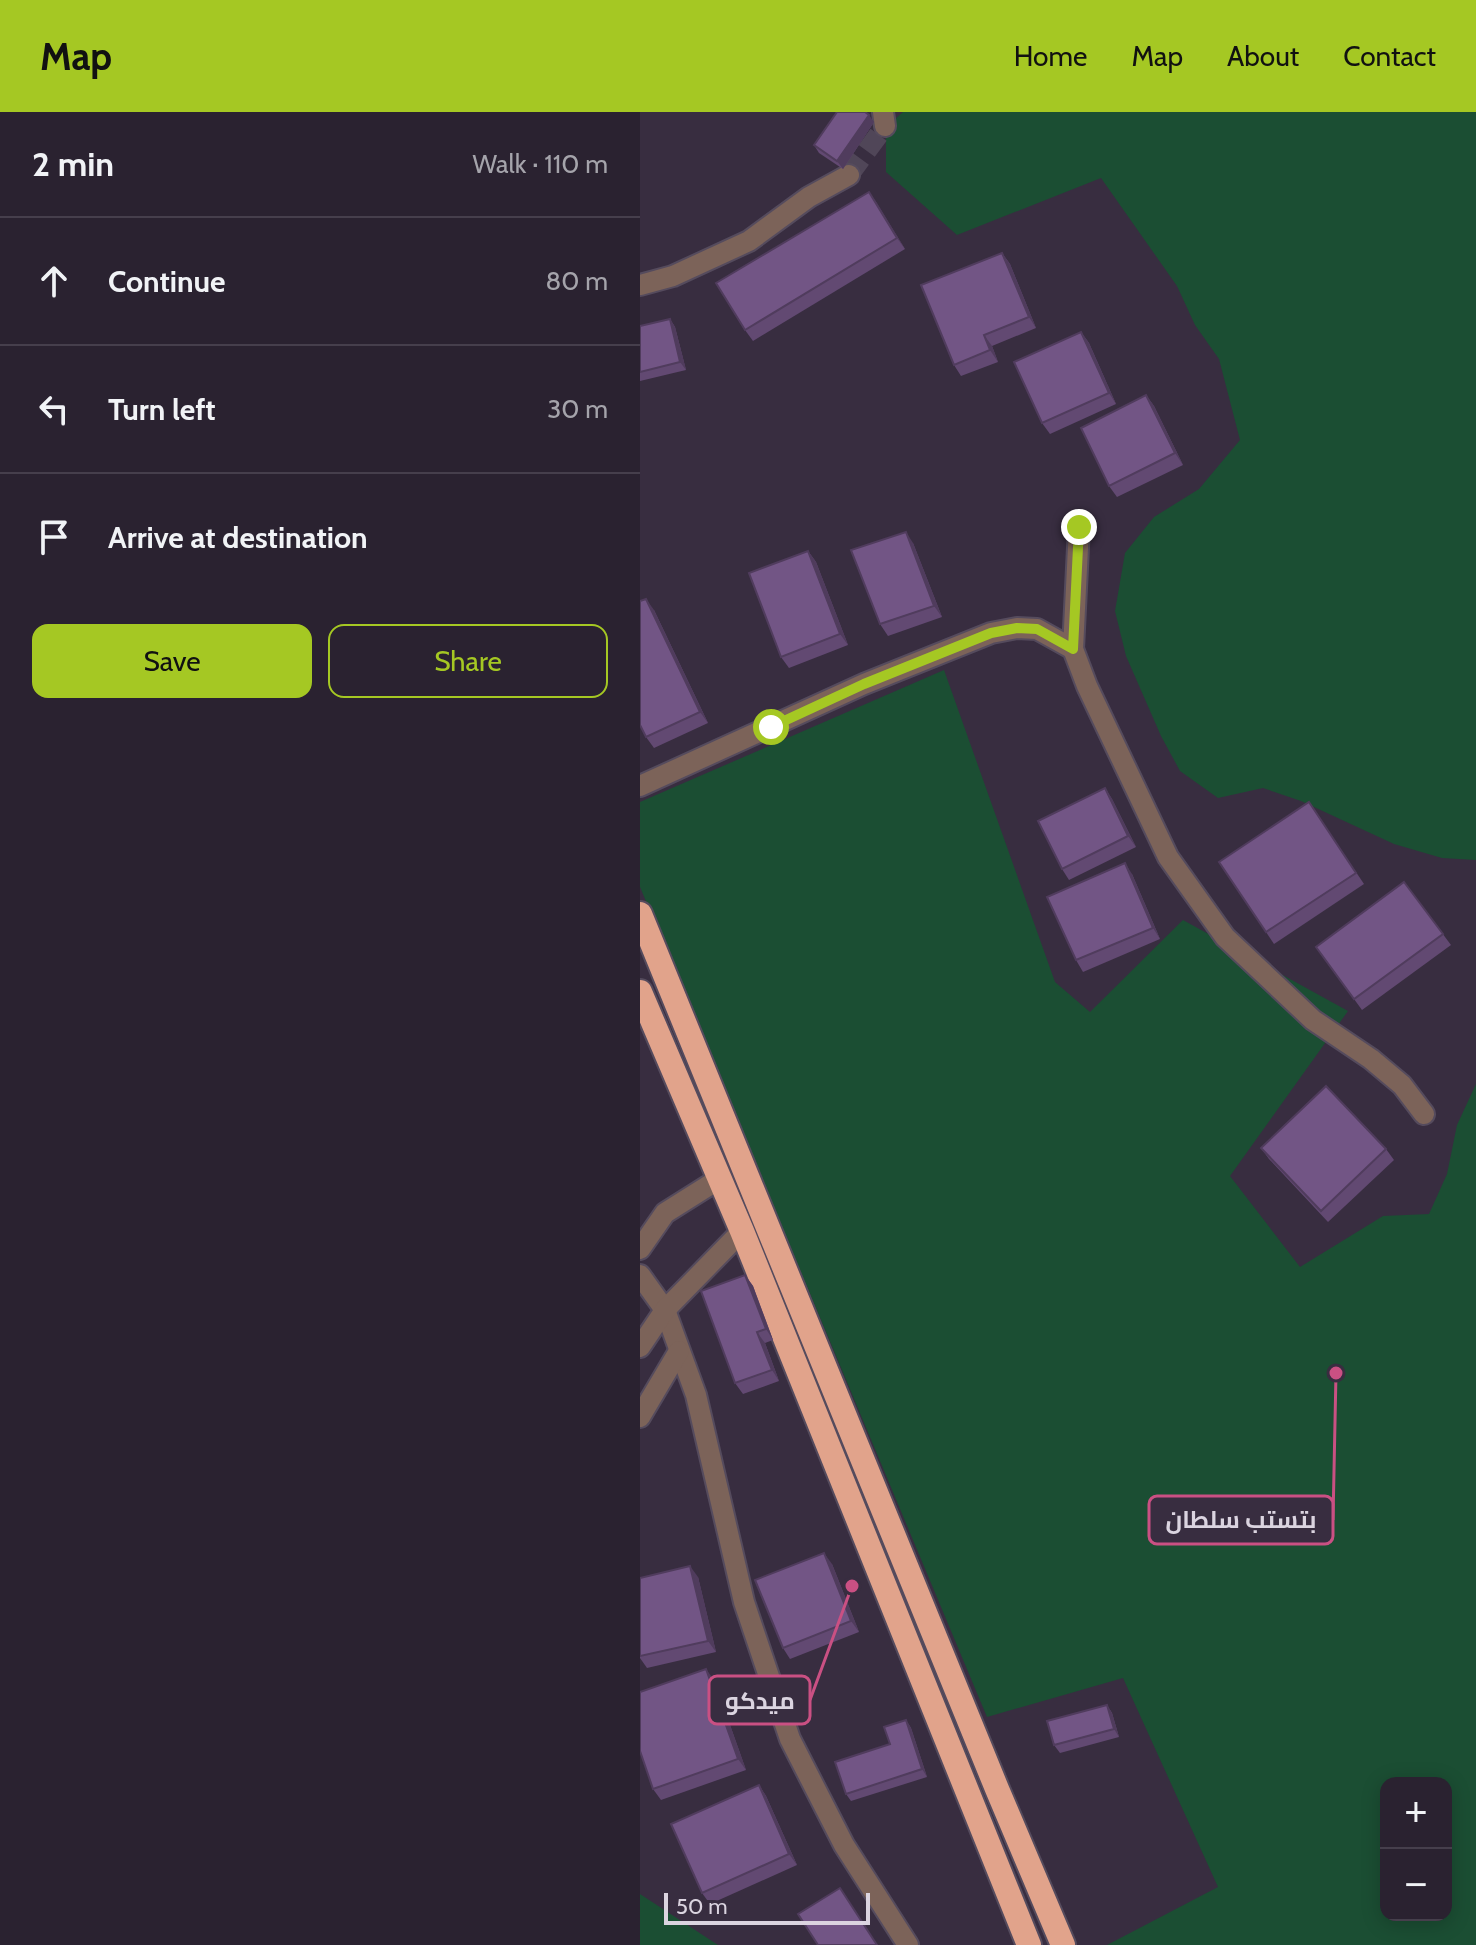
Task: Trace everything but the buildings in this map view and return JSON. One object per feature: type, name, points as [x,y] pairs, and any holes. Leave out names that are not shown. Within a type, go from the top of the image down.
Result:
[{"type":"highway","points":[[640,914],[1063,1945]]},
{"type":"highway","points":[[640,992],[742,1231],[1029,1945]]},
{"type":"street","points":[[640,285],[673,276],[749,241],[809,197],[849,175]]},
{"type":"street","points":[[1079,527],[1073,649],[1087,686],[1168,857],[1225,937],[1313,1020],[1371,1059],[1402,1085],[1424,1114]]},
{"type":"street","points":[[640,786],[864,684],[991,633],[1017,628],[1037,629],[1073,649]]},
{"type":"street","points":[[640,1249],[665,1213],[719,1179]]},
{"type":"street","points":[[640,1347],[665,1310],[742,1231]]},
{"type":"street","points":[[640,1275],[665,1310],[696,1395],[744,1602],[790,1739],[844,1845],[908,1945]]},
{"type":"street","points":[[640,1417],[679,1351]]},
{"type":"green space","points":[[903,112],[1476,112],[1476,860],[1442,858],[1394,844],[1301,801],[1263,788],[1218,798],[1180,771],[1126,656],[1115,611],[1125,553],[1154,517],[1199,489],[1240,440],[1219,359],[1195,325],[1177,286],[1101,178],[957,235],[886,172],[886,127]]},
{"type":"green space","points":[[944,670],[1055,982],[1090,1012],[1183,920],[1348,1011],[1230,1176],[1300,1267],[1383,1216],[1429,1214],[1447,1174],[1457,1125],[1476,1084],[1476,1945],[1107,1945],[1218,1887],[1123,1678],[987,1717],[640,887],[640,802]]},
{"type":"green space","points":[[640,1894],[718,1945],[640,1945]]},
{"type":"tunnel","points":[[849,175],[885,126]]},
{"type":"place","name":"بتستب سلطان","points":[[1336,1373]]},
{"type":"place","name":"ميدكو","points":[[852,1586]]},
{"type":"route","points":[[771,727],[864,684],[991,633],[1017,628],[1037,629],[1073,649],[1079,527]]}]
